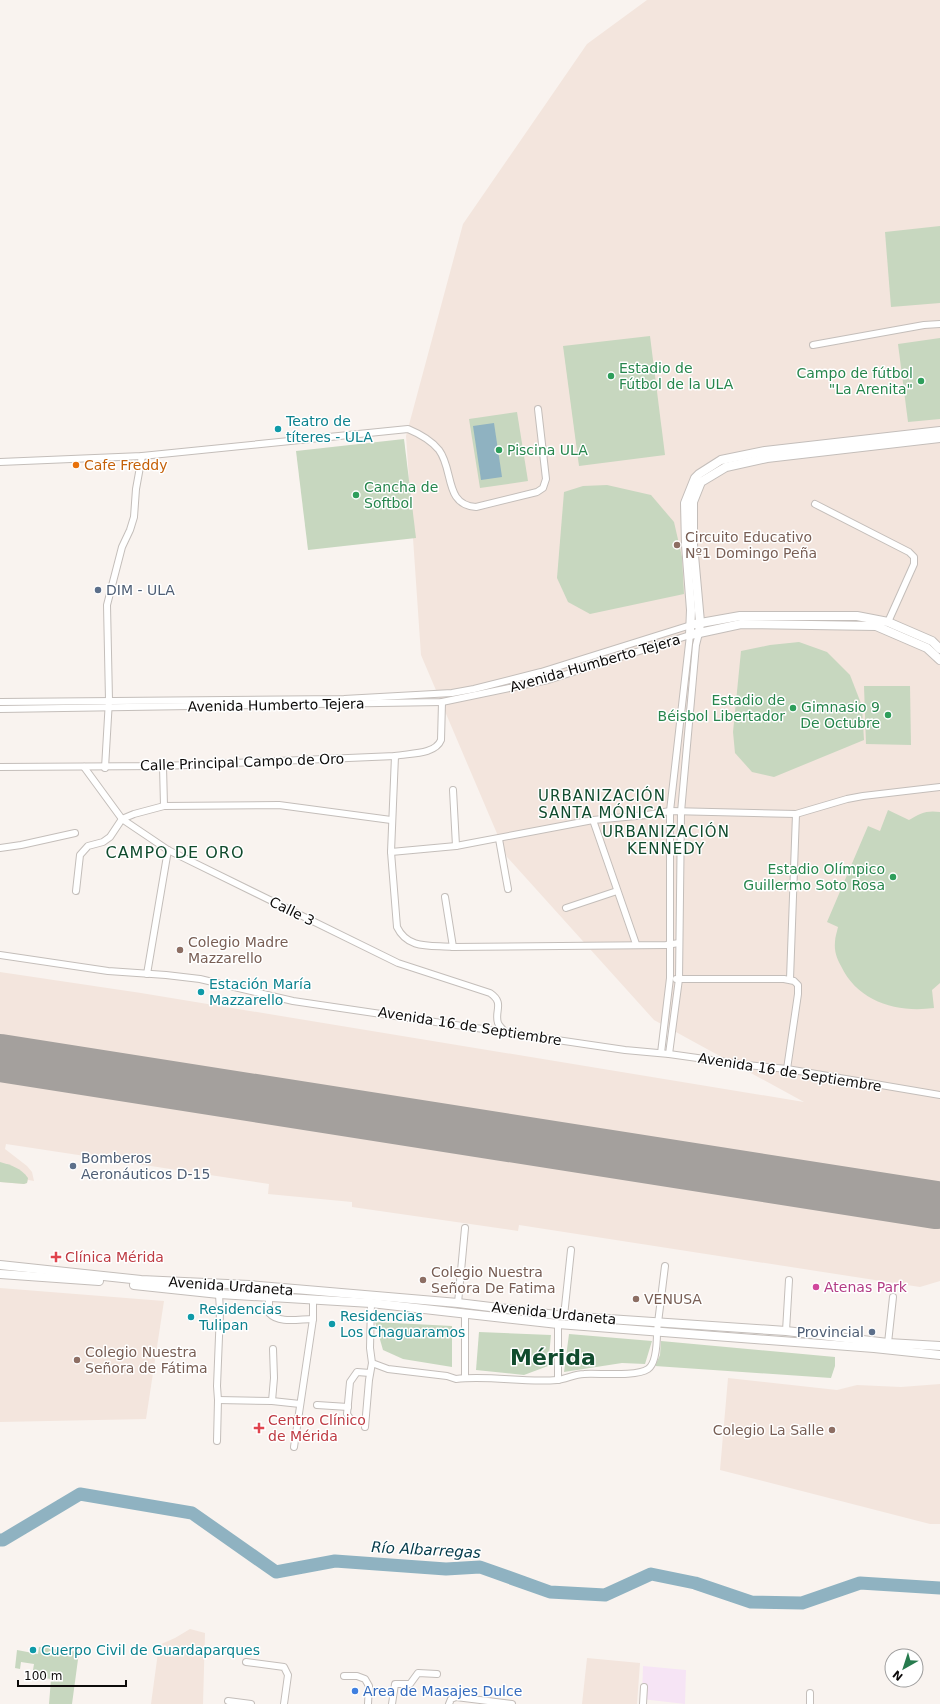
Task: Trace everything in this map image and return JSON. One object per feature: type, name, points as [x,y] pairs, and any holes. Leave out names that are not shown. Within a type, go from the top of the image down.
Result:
[{"type":"street","points":[[813,345],[924,325],[940,324]]},
{"type":"street","points":[[0,462],[142,456],[408,429],[422,434],[438,450],[445,460],[454,493],[459,502],[467,506],[476,507],[537,492],[543,488],[546,479],[538,409]]},
{"type":"street","points":[[661,1053],[670,978],[670,811],[691,625],[685,503],[695,478],[721,460],[765,451],[940,431]]},
{"type":"street","points":[[670,1054],[679,979],[681,812],[696,645],[700,622],[693,544],[693,502],[700,482],[726,467],[767,458],[940,438]]},
{"type":"street","points":[[105,768],[109,700],[107,605],[122,547],[134,517],[136,489],[142,456]]},
{"type":"street","points":[[815,504],[909,552],[914,557],[914,564],[888,622]]},
{"type":"street","name":"Avenida Humberto Tejera","points":[[0,702],[344,699],[463,692],[541,672],[700,622],[740,616],[857,616],[888,622],[932,641],[940,649]]},
{"type":"street","name":"Avenida Humberto Tejera","points":[[0,709],[442,702],[548,680],[699,633],[741,624],[876,626],[927,648],[940,660]]},
{"type":"street","name":"Calle Principal Campo de Oro","points":[[0,767],[105,768],[395,756],[433,750],[439,745],[441,740],[442,702]]},
{"type":"street","points":[[395,756],[391,820],[391,852],[397,926],[402,936],[409,942],[453,947],[679,944]]},
{"type":"street","points":[[163,766],[164,806]]},
{"type":"street","name":"Calle 3","points":[[84,767],[122,819],[168,850],[398,963],[490,993],[496,997],[498,1002],[497,1021],[504,1031]]},
{"type":"street","points":[[391,852],[456,846],[593,820],[647,815],[670,811],[796,814],[858,797],[940,787]]},
{"type":"street","points":[[453,790],[456,846]]},
{"type":"street","points":[[76,891],[80,855],[88,846],[103,842],[110,837],[122,819],[134,814],[164,806],[279,805],[391,820]]},
{"type":"street","points":[[790,979],[796,814]]},
{"type":"street","points":[[593,820],[636,944]]},
{"type":"street","points":[[0,848],[75,833]]},
{"type":"street","points":[[499,839],[508,889]]},
{"type":"street","points":[[147,974],[168,850]]},
{"type":"street","points":[[566,908],[617,891]]},
{"type":"street","points":[[445,897],[453,947]]},
{"type":"street","name":"Avenida 16 de Septiembre","points":[[0,955],[108,971],[200,979],[293,1001],[625,1050],[670,1054],[746,1065],[787,1069],[940,1095]]},
{"type":"street","points":[[670,978],[790,979],[798,985],[787,1069]]},
{"type":"street","points":[[458,1303],[465,1228]]},
{"type":"street","points":[[564,1316],[571,1250]]},
{"type":"street","name":"Avenida Urdaneta","points":[[0,1265],[141,1280],[249,1285],[458,1303],[657,1327],[940,1355]]},
{"type":"street","points":[[372,1363],[388,1369],[446,1376],[456,1379],[558,1380],[584,1374],[632,1373],[648,1369],[655,1353],[657,1341],[657,1327],[665,1266]]},
{"type":"street","name":"Avenida Urdaneta","points":[[0,1274],[95,1280],[219,1294],[371,1303],[558,1324],[786,1332],[888,1343],[940,1346]]},
{"type":"street","points":[[786,1332],[789,1280]]},
{"type":"street","points":[[217,1441],[218,1400],[216,1386],[219,1294]]},
{"type":"street","points":[[269,1297],[269,1313],[273,1317],[285,1319],[313,1319]]},
{"type":"street","points":[[888,1343],[893,1297]]},
{"type":"street","points":[[294,1447],[313,1319],[313,1300]]},
{"type":"street","points":[[370,1373],[357,1372],[350,1382],[347,1414],[351,1420],[365,1424],[372,1363],[370,1348],[371,1303]]},
{"type":"street","points":[[464,1378],[465,1313]]},
{"type":"street","points":[[558,1324],[558,1380]]},
{"type":"street","points":[[272,1401],[274,1378],[273,1349]]},
{"type":"street","points":[[218,1400],[272,1401],[300,1404]]},
{"type":"street","points":[[317,1405],[348,1407]]},
{"type":"street","points":[[246,1662],[278,1665],[284,1667],[288,1675],[284,1704]]},
{"type":"street","points":[[392,1704],[395,1684],[410,1684],[418,1673],[437,1674]]},
{"type":"street","points":[[344,1676],[358,1676],[365,1679],[369,1686],[368,1704]]},
{"type":"street","points":[[643,1704],[644,1687]]},
{"type":"street","points":[[810,1693],[810,1704]]},
{"type":"street","points":[[449,1704],[451,1699],[456,1697],[512,1704]]},
{"type":"street","points":[[228,1701],[250,1704]]},
{"type":"shaded area","name":"Circuito Educativo Nº1 Domingo Peña","points":[[647,0],[940,0],[940,1281],[920,1287],[519,1225],[518,1231],[352,1207],[352,1202],[268,1194],[269,1184],[6,1144],[5,1149],[27,1166],[32,1172],[34,1181],[28,1180],[27,1183],[24,1184],[0,1182],[0,972],[141,993],[804,1102],[654,1020],[507,857],[421,655],[406,436],[463,224],[587,44]]},
{"type":"shaded area","name":"Colegio Nuestra Señora de Fátima","points":[[0,1288],[164,1301],[146,1419],[0,1422]]},
{"type":"shaded area","name":"Colegio La Salle","points":[[728,1378],[837,1390],[857,1385],[901,1387],[940,1384],[940,1524],[930,1524],[720,1470]]},
{"type":"shaded area","points":[[190,1629],[205,1633],[203,1704],[151,1704],[159,1645]]},
{"type":"shaded area","points":[[587,1658],[640,1663],[637,1704],[582,1704]]},
{"type":"shaded area","points":[[643,1666],[686,1670],[685,1704],[642,1699]]},
{"type":"green space","points":[[940,226],[940,303],[891,307],[885,232]]},
{"type":"green space","name":"Estadio de Fútbol de la ULA","points":[[650,336],[665,455],[579,466],[563,346]]},
{"type":"green space","name":"Campo de fútbol \"La Arenita\"","points":[[940,338],[940,419],[908,422],[898,344]]},
{"type":"green space","name":"Piscina ULA","points":[[517,412],[528,481],[480,488],[469,419]]},
{"type":"green space","name":"Cancha de Softbol","points":[[404,439],[416,538],[308,550],[296,451]]},
{"type":"green space","points":[[607,485],[651,495],[674,522],[682,557],[684,594],[590,614],[568,602],[557,578],[564,492],[583,486]]},
{"type":"green space","points":[[799,642],[827,652],[850,675],[862,706],[864,740],[774,777],[752,772],[735,753],[733,732],[741,651],[770,645]]},
{"type":"green space","name":"Gimnasio 9 De Octubre","points":[[864,686],[910,686],[911,745],[866,744]]},
{"type":"green space","name":"Estadio Olímpico Guillermo Soto Rosa","points":[[888,810],[909,820],[931,811],[940,812],[940,983],[932,990],[934,1008],[906,1009],[893,1006],[868,996],[858,988],[848,978],[836,955],[835,940],[838,927],[827,922],[868,826],[880,831]]},
{"type":"green space","points":[[0,1162],[19,1169],[28,1178],[27,1183],[0,1182]]},
{"type":"green space","points":[[375,1322],[452,1326],[452,1367],[403,1359],[383,1350]]},
{"type":"green space","points":[[479,1332],[551,1335],[548,1366],[524,1375],[476,1370]]},
{"type":"green space","points":[[569,1334],[652,1341],[645,1364],[622,1363],[564,1372]]},
{"type":"green space","points":[[661,1341],[835,1357],[835,1366],[831,1378],[655,1366],[660,1355]]},
{"type":"green space","points":[[39,1647],[79,1652],[72,1704],[49,1704],[51,1679],[32,1676],[34,1664],[21,1662],[20,1669],[15,1668],[17,1650],[38,1654]]},
{"type":"water","points":[[494,423],[502,477],[481,480],[473,426]]},
{"type":"waterway","name":"Río Albarregas","points":[[0,1540],[3,1540],[80,1494],[192,1513],[276,1572],[335,1561],[446,1569],[480,1567],[550,1592],[605,1595],[651,1574],[695,1583],[751,1602],[802,1603],[860,1583],[940,1588]]},
{"type":"runway","points":[[0,1058],[936,1205]]},
{"type":"place","name":"Estadio de Fútbol de la ULA","points":[[611,376]]},
{"type":"place","name":"Campo de fútbol \"La Arenita\"","points":[[921,381]]},
{"type":"place","name":"Teatro de títeres - ULA","points":[[278,429]]},
{"type":"place","name":"Piscina ULA","points":[[499,450]]},
{"type":"place","name":"Cafe Freddy","points":[[76,465]]},
{"type":"place","name":"Cancha de Softbol","points":[[356,495]]},
{"type":"place","name":"Circuito Educativo Nº1 Domingo Peña","points":[[677,545]]},
{"type":"place","name":"DIM - ULA","points":[[98,590]]},
{"type":"place","name":"Estadio de Béisbol Libertador","points":[[793,708]]},
{"type":"place","name":"Gimnasio 9 De Octubre","points":[[888,715]]},
{"type":"place","name":"Estadio Olímpico Guillermo Soto Rosa","points":[[893,877]]},
{"type":"place","name":"Colegio Madre Mazzarello","points":[[180,950]]},
{"type":"place","name":"Estación María Mazzarello","points":[[201,992]]},
{"type":"place","name":"Bomberos Aeronáuticos D-15","points":[[73,1166]]},
{"type":"place","name":"Clínica Mérida","points":[[56,1257]]},
{"type":"place","name":"Colegio Nuestra Señora De Fatima","points":[[423,1280]]},
{"type":"place","name":"Atenas Park","points":[[816,1287]]},
{"type":"place","name":"VENUSA","points":[[636,1299]]},
{"type":"place","name":"Residencias Tulipan","points":[[191,1317]]},
{"type":"place","name":"Residencias Los Chaguaramos","points":[[332,1324]]},
{"type":"place","name":"Provincial","points":[[872,1332]]},
{"type":"place","name":"Colegio Nuestra Señora de Fátima","points":[[77,1360]]},
{"type":"place","name":"Centro Clínico de Mérida","points":[[259,1428]]},
{"type":"place","name":"Colegio La Salle","points":[[832,1430]]},
{"type":"place","name":"Cuerpo Civil de Guardaparques","points":[[33,1650]]},
{"type":"place","name":"Area de Masajes Dulce","points":[[355,1691]]},
{"type":"district","name":"URBANIZACIÓN SANTA MÓNICA","points":[[602,804]]},
{"type":"district","name":"URBANIZACIÓN KENNEDY","points":[[666,840]]},
{"type":"district","name":"CAMPO DE ORO","points":[[175,852]]},
{"type":"district","name":"Mérida","points":[[553,1357]]}]
